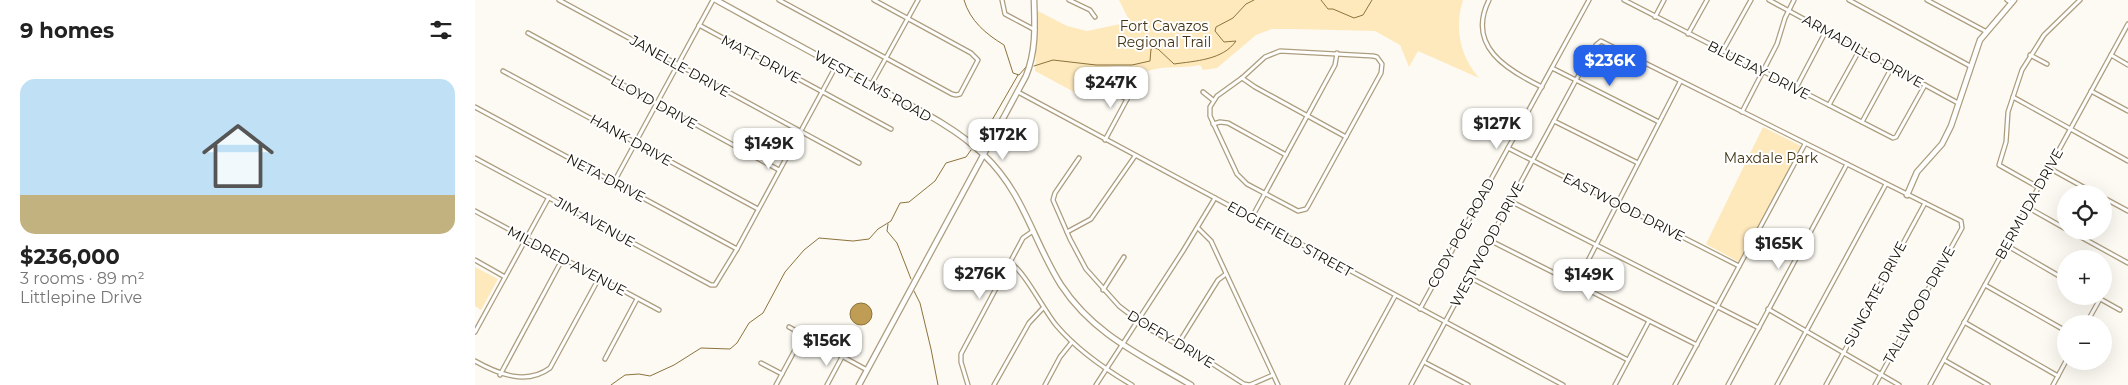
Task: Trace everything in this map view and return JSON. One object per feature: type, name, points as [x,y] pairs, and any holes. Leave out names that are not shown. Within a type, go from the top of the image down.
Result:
[{"type":"street","name":"JANELLE DRIVE","points":[[559,0],[859,163]]},
{"type":"street","points":[[614,182],[714,0]]},
{"type":"street","name":"WEST ELMS ROAD","points":[[714,0],[953,130],[984,155],[1013,190],[1024,208],[1053,271],[1084,314],[1122,346],[1191,385]]},
{"type":"street","points":[[779,0],[956,95],[961,94],[978,60],[971,53],[874,0]]},
{"type":"street","points":[[871,85],[918,0]]},
{"type":"street","points":[[1002,0],[1005,14],[1035,30]]},
{"type":"street","points":[[859,385],[984,155],[1032,59],[1035,30],[1034,0]]},
{"type":"street","points":[[1069,0],[1090,10],[1095,17]]},
{"type":"street","points":[[1489,0],[1484,14],[1483,26],[1485,39],[1490,50],[1504,66],[1542,87]]},
{"type":"street","name":"CODY POE ROAD","points":[[1420,309],[1589,0]]},
{"type":"street","name":"BLUEJAY DRIVE","points":[[1624,0],[1655,18],[1895,138],[1925,85]]},
{"type":"street","points":[[1655,18],[1664,0]]},
{"type":"street","points":[[1688,34],[1707,0]]},
{"type":"street","points":[[1722,52],[1751,0]]},
{"type":"street","name":"ARMADILLO DRIVE","points":[[1769,0],[1958,102]]},
{"type":"street","points":[[1742,113],[1777,44],[1788,10],[1794,0]]},
{"type":"street","points":[[1849,0],[1970,66]]},
{"type":"street","points":[[1927,0],[1985,31]]},
{"type":"street","points":[[2038,187],[2000,166],[1998,163],[2005,147],[2007,118],[2017,82],[2030,55],[2044,35],[2080,0]]},
{"type":"street","points":[[1907,195],[1917,172],[1933,156],[1945,138],[1980,40],[1985,31],[2011,1]]},
{"type":"street","name":"BERMUDA DRIVE","points":[[1930,385],[2128,24]]},
{"type":"street","name":"MATT DRIVE","points":[[699,25],[891,129]]},
{"type":"street","points":[[1796,88],[1826,31]]},
{"type":"street","name":"LLOYD DRIVE","points":[[528,33],[779,170]]},
{"type":"street","name":"WESTWOOD DRIVE","points":[[1411,385],[1576,80],[1596,44],[1601,41],[1959,220],[1962,224]]},
{"type":"street","points":[[1829,105],[1859,49]]},
{"type":"street","points":[[1280,51],[1373,56],[1377,57],[1382,64],[1381,73],[1306,209],[1293,210],[1247,184],[1237,174],[1213,124],[1210,112],[1213,100],[1242,78],[1265,56],[1280,51]]},
{"type":"street","points":[[1251,218],[1335,65],[1337,53]]},
{"type":"street","points":[[2030,55],[2047,64]]},
{"type":"street","points":[[2111,55],[2128,65]]},
{"type":"street","points":[[737,248],[836,66]]},
{"type":"street","points":[[1862,122],[1892,67]]},
{"type":"street","points":[[1552,68],[1659,122]]},
{"type":"street","name":"HANK DRIVE","points":[[503,71],[758,209]]},
{"type":"street","points":[[1242,78],[1346,137]]},
{"type":"street","points":[[1576,284],[1680,82]]},
{"type":"street","points":[[1105,140],[1133,88]]},
{"type":"street","points":[[1105,89],[1127,99]]},
{"type":"street","points":[[2091,91],[2128,111]]},
{"type":"street","name":"EDGEFIELD STREET","points":[[1017,92],[1563,385]]},
{"type":"street","points":[[1203,92],[1213,100]]},
{"type":"street","points":[[2013,97],[2128,161]]},
{"type":"street","name":"NETA DRIVE","points":[[475,106],[737,248]]},
{"type":"street","points":[[1554,121],[1638,163]]},
{"type":"street","points":[[1213,124],[1220,122],[1228,124],[1286,154]]},
{"type":"street","points":[[1675,385],[1805,144]]},
{"type":"street","name":"EASTWOOD DRIVE","points":[[1508,148],[1739,266]]},
{"type":"street","points":[[1067,232],[1091,219],[1135,156]]},
{"type":"street","name":"JIM AVENUE","points":[[475,158],[711,285],[715,286],[737,248]]},
{"type":"street","name":"DOFFY DRIVE","points":[[1079,158],[1053,196],[1054,203],[1086,269],[1103,290],[1138,322],[1247,385],[1254,384],[1273,375]]},
{"type":"street","points":[[1728,385],[1847,164]]},
{"type":"street","points":[[2049,168],[2080,185]]},
{"type":"street","points":[[1777,385],[1886,184]]},
{"type":"street","points":[[475,332],[549,197]]},
{"type":"street","points":[[1096,385],[1198,228],[1215,198]]},
{"type":"street","points":[[1510,201],[1759,328]]},
{"type":"street","points":[[2112,202],[2128,211]]},
{"type":"street","name":"SUNGATE DRIVE","points":[[1826,385],[1925,203]]},
{"type":"street","points":[[2027,207],[2057,224]]},
{"type":"street","name":"MILDRED AVENUE","points":[[475,211],[659,310]]},
{"type":"street","name":"TALLWOOD DRIVE","points":[[1875,385],[1962,224]]},
{"type":"street","points":[[1198,228],[1208,236],[1278,385]]},
{"type":"street","points":[[967,385],[961,362],[961,354],[1023,238],[1034,231]]},
{"type":"street","points":[[1489,240],[1697,345]]},
{"type":"street","points":[[2086,240],[2128,263]]},
{"type":"street","points":[[2006,245],[2057,275]]},
{"type":"street","points":[[1103,290],[1124,257]]},
{"type":"street","points":[[500,375],[563,258]]},
{"type":"street","points":[[475,260],[505,277]]},
{"type":"street","points":[[1010,263],[1020,269],[1043,308],[1072,342],[1105,369],[1132,385]]},
{"type":"street","points":[[1178,344],[1218,280],[1226,274]]},
{"type":"street","points":[[1469,277],[1627,360]]},
{"type":"street","points":[[538,380],[550,368],[599,278]]},
{"type":"street","points":[[1985,284],[2057,326]]},
{"type":"street","points":[[1347,384],[1395,296]]},
{"type":"street","points":[[605,359],[637,299]]},
{"type":"street","points":[[2111,305],[2120,310]]},
{"type":"street","points":[[994,385],[1029,323],[1043,308]]},
{"type":"street","points":[[1768,309],[1899,385]]},
{"type":"street","points":[[1615,385],[1649,321]]},
{"type":"street","points":[[1964,322],[2058,376]]},
{"type":"street","points":[[789,327],[867,370]]},
{"type":"street","points":[[776,385],[803,335]]},
{"type":"street","points":[[1045,385],[1060,357],[1072,342]]},
{"type":"street","points":[[827,385],[842,357]]},
{"type":"street","points":[[1944,360],[1987,385]]},
{"type":"street","points":[[475,361],[517,382]]},
{"type":"street","points":[[1424,362],[1468,385]]},
{"type":"street","points":[[761,363],[782,374]]},
{"type":"street","points":[[2053,385],[2061,370]]},
{"type":"green space","name":"Fort Cavazos Regional Trail","points":[[1119,0],[1463,0],[1460,10],[1459,31],[1463,51],[1479,78],[1418,51],[1409,67],[1400,45],[1375,31],[1292,29],[1272,29],[1256,35],[1217,68],[1203,70],[1200,65],[1148,71],[1142,68],[1119,66],[1091,70],[1076,93],[1035,71],[1038,11],[1067,26],[1087,31],[1130,22]]},
{"type":"green space","name":"Maxdale Park","points":[[1763,127],[1801,146],[1741,263],[1706,244]]},
{"type":"green space","points":[[475,267],[498,279],[481,310],[475,306]]},
{"type":"shaded area","points":[[861,303],[869,306],[872,314],[869,322],[861,325],[853,322],[850,314],[853,306]]},
{"type":"waterway","points":[[964,0],[970,14],[979,26],[1004,45],[1013,73],[1019,75],[1026,67]]},
{"type":"waterway","points":[[1034,66],[1053,60],[1096,65],[1132,65],[1150,61],[1151,49],[1154,48],[1158,49],[1174,64],[1216,56],[1224,52],[1236,41],[1224,42],[1215,31],[1216,27],[1233,18],[1246,4],[1254,0]]},
{"type":"waterway","points":[[1321,0],[1328,9],[1333,9],[1354,18],[1363,15],[1372,0]]},
{"type":"waterway","points":[[980,141],[1018,75]]},
{"type":"waterway","points":[[611,385],[625,375],[639,374],[650,376],[674,365],[701,348],[730,349],[737,343],[749,323],[763,313],[785,272],[804,250],[819,238],[853,241],[869,239],[878,229],[891,221],[900,203],[909,202],[935,181],[946,163],[966,157],[971,150]]},
{"type":"waterway","points":[[888,224],[887,231],[897,243],[911,279]]},
{"type":"waterway","points":[[914,291],[920,303],[938,385]]}]
